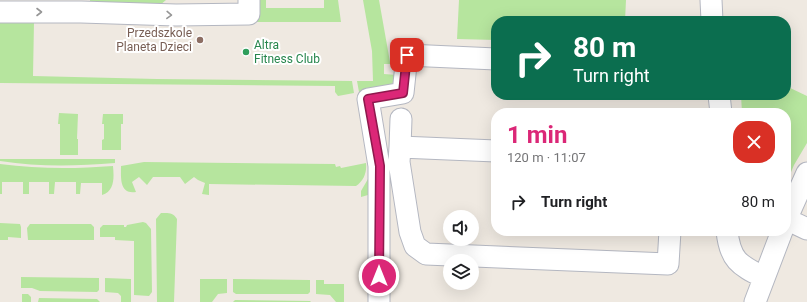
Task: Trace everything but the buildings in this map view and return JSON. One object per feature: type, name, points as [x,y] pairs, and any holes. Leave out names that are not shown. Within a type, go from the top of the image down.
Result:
[{"type":"street","points":[[4,8],[81,6],[176,15],[249,14],[249,0]]},
{"type":"street","points":[[710,0],[712,16]]},
{"type":"street","points":[[379,302],[380,166],[368,99],[403,93],[407,55],[491,59]]},
{"type":"street","points":[[401,119],[399,162],[410,232],[415,246],[426,254],[668,264],[670,236]]},
{"type":"street","points":[[400,147],[491,151]]},
{"type":"street","points":[[791,209],[807,173]]},
{"type":"street","points":[[791,222],[807,229]]},
{"type":"street","points":[[728,236],[732,255],[744,268],[763,278]]},
{"type":"street","points":[[755,302],[780,236]]},
{"type":"green space","points":[[90,0],[166,0],[160,5],[90,6]]},
{"type":"green space","points":[[255,0],[266,0],[266,8],[324,8],[324,0],[338,0],[341,22],[34,22],[33,76],[352,81],[354,93],[338,96],[335,92],[335,86],[0,83],[0,19],[254,19]]},
{"type":"green space","points":[[363,0],[379,0],[390,62],[402,61],[398,64],[384,64],[384,74],[397,75],[395,80],[387,87],[359,92],[357,81],[373,81],[372,51]]},
{"type":"green space","points":[[459,0],[626,0],[625,16],[491,16],[491,40],[457,39]]},
{"type":"green space","points":[[791,88],[807,96],[807,143],[791,172],[791,108],[742,108],[741,100],[791,100]]},
{"type":"green space","points":[[59,113],[78,114],[78,155],[60,155],[60,124],[58,124]]},
{"type":"green space","points":[[103,114],[123,114],[123,124],[121,124],[121,150],[102,150],[102,140],[104,139],[104,124],[102,124]]},
{"type":"green space","points":[[0,159],[115,159],[115,163],[43,165],[0,161]]},
{"type":"green space","points":[[144,162],[335,164],[336,167],[340,166],[341,168],[366,163],[366,166],[363,179],[356,186],[209,184],[209,195],[202,194],[205,183],[194,177],[185,184],[180,177],[153,177],[147,185],[139,177],[132,182],[136,192],[126,191],[122,184],[121,166]]},
{"type":"green space","points":[[0,164],[56,168],[113,166],[113,183],[109,190],[102,195],[102,183],[81,183],[80,194],[76,194],[76,182],[55,182],[54,194],[49,194],[49,182],[29,182],[29,194],[23,194],[23,182],[2,182],[2,194],[0,194]]},
{"type":"green space","points":[[372,172],[371,192],[368,195],[361,197],[361,191]]},
{"type":"green space","points":[[161,213],[172,214],[177,219],[174,302],[157,302],[156,219]]},
{"type":"green space","points":[[143,222],[146,223],[151,229],[152,292],[149,296],[134,295],[134,241],[115,240],[115,237],[100,237],[100,228],[103,225],[124,225],[124,227],[126,227],[127,225]]},
{"type":"green space","points":[[0,223],[20,224],[21,238],[8,237],[8,240],[0,240]]},
{"type":"green space","points":[[30,224],[91,224],[94,227],[94,240],[28,240],[27,228]]},
{"type":"green space","points":[[21,277],[99,278],[99,290],[97,292],[40,291],[32,288],[21,288]]},
{"type":"green space","points":[[105,278],[131,279],[131,302],[121,302],[121,296],[118,293],[105,292]]},
{"type":"green space","points":[[200,279],[227,279],[227,293],[218,294],[212,302],[200,302]]},
{"type":"green space","points":[[233,279],[310,280],[310,292],[308,294],[236,294],[233,292]]},
{"type":"green space","points":[[316,280],[324,280],[324,284],[344,284],[344,302],[336,302],[330,295],[316,294]]},
{"type":"green space","points":[[22,294],[28,294],[31,297],[31,302],[22,302]]},
{"type":"green space","points":[[39,298],[97,299],[100,302],[38,302]]},
{"type":"green space","points":[[235,300],[310,301],[311,302],[233,302]]},
{"type":"place","name":"Przedszkole Planeta Dzieci","points":[[200,40]]},
{"type":"place","name":"Altra Fitness Club","points":[[246,52]]},
{"type":"route","points":[[379,276],[380,166],[368,99],[403,93],[407,55]]}]
